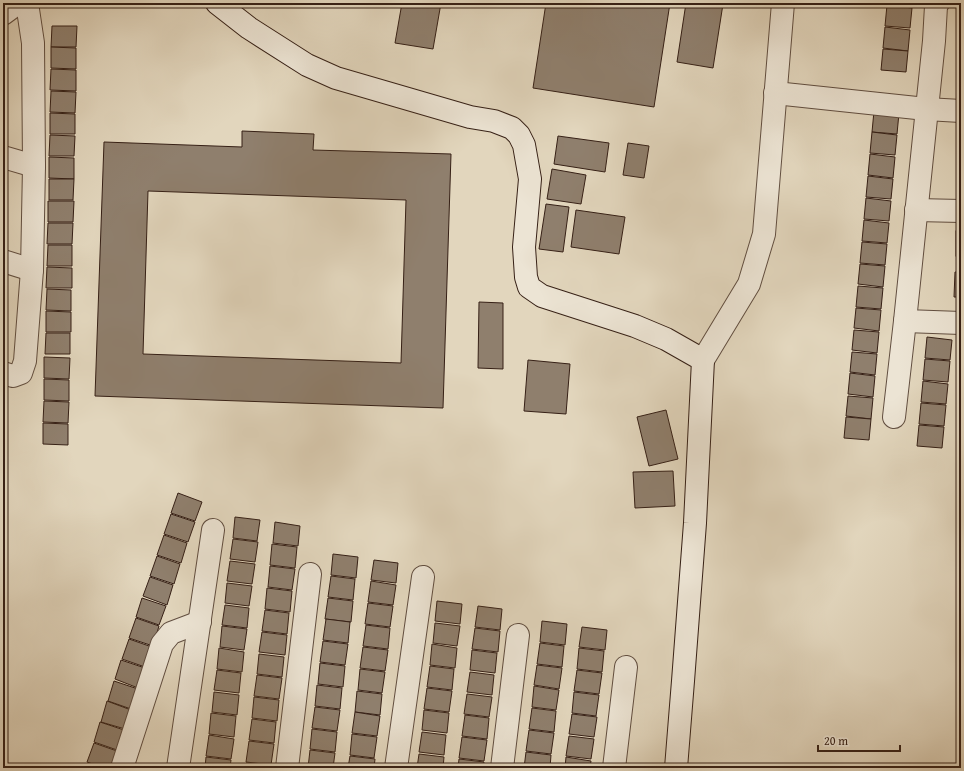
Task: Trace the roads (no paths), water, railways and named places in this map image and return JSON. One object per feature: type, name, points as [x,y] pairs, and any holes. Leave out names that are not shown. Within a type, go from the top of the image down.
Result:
[{"type":"street","points":[[3,14],[18,3]]},
{"type":"street","points":[[3,373],[13,376],[21,373],[25,361],[32,270],[34,166],[33,43],[27,3]]},
{"type":"street","points":[[217,3],[249,28],[307,64],[336,78],[470,117],[494,121],[512,128],[519,135],[524,145],[529,173],[524,247],[526,277],[529,287],[542,296],[647,331],[682,347],[703,360]]},
{"type":"street","points":[[676,768],[684,681],[695,523],[703,360],[750,284],[764,234],[782,3]]},
{"type":"street","points":[[894,417],[934,41],[936,6],[938,3]]},
{"type":"street","points":[[775,93],[926,109],[961,111]]},
{"type":"street","points":[[3,157],[34,166]]},
{"type":"street","points":[[916,210],[961,211]]},
{"type":"street","points":[[3,261],[32,270]]},
{"type":"street","points":[[905,321],[961,323]]},
{"type":"street","points":[[178,768],[213,530]]},
{"type":"street","points":[[287,768],[310,574]]},
{"type":"street","points":[[396,768],[423,577]]},
{"type":"street","points":[[122,768],[162,644],[171,633],[200,622]]},
{"type":"street","points":[[502,768],[518,635]]},
{"type":"street","points":[[614,768],[626,667]]}]
